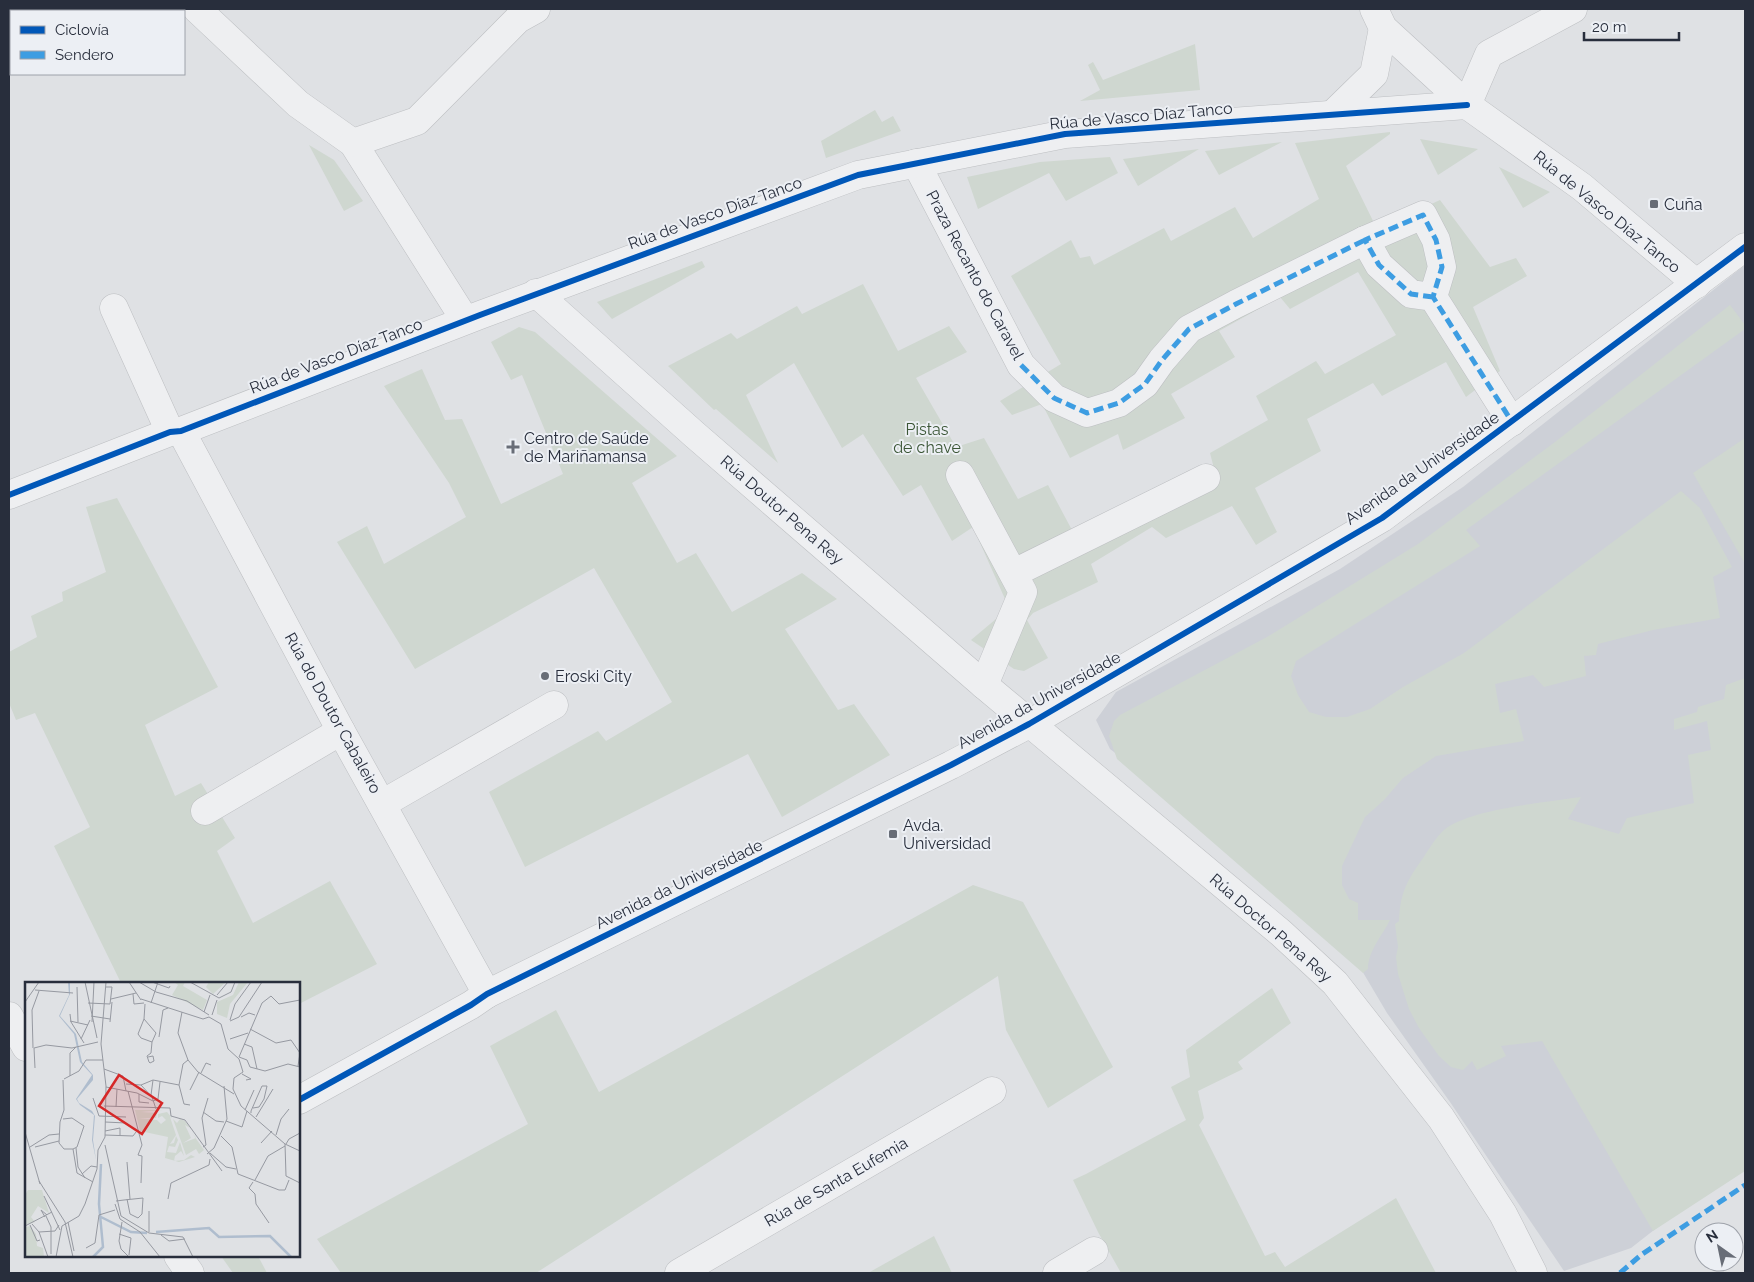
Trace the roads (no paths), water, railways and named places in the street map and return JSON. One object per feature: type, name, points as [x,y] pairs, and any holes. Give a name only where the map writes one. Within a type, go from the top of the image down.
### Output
[{"type":"street","points":[[197,9],[298,104],[353,143],[465,320]]},
{"type":"street","points":[[353,143],[417,121],[518,19],[536,9]]},
{"type":"street","points":[[1378,18],[1467,105],[1489,54],[1573,9]]},
{"type":"street","points":[[1333,114],[1374,74],[1378,18]]},
{"type":"street","name":"Rúa de Vasco Díaz Tanco","points":[[9,495],[465,320],[858,175],[1065,134],[1467,105],[1582,187],[1697,284]]},
{"type":"street","name":"Praza Recanto do Caravel","points":[[916,163],[1021,365],[1054,398],[1087,412],[1119,403],[1146,384],[1162,360],[1190,329],[1365,240],[1423,215],[1436,240],[1442,268],[1433,297]]},
{"type":"street","points":[[1365,240],[1379,265],[1411,294],[1433,297],[1512,422]]},
{"type":"street","name":"Avenida da Universidade","points":[[300,1099],[472,1005],[487,994],[925,778],[1029,724],[1382,518],[1745,247]]},
{"type":"street","name":"Rúa Doutor Pena Rey","points":[[536,294],[703,442],[1029,724]]},
{"type":"street","points":[[114,308],[176,432]]},
{"type":"street","name":"Rúa do Doutor Cabaleiro","points":[[176,432],[487,994]]},
{"type":"street","points":[[960,475],[1023,592],[984,685]]},
{"type":"street","points":[[1014,573],[1206,478]]},
{"type":"street","points":[[382,804],[554,705]]},
{"type":"street","name":"Rúa Doctor Pena Rey","points":[[1029,724],[1281,933],[1335,983],[1440,1118],[1503,1214],[1533,1273]]},
{"type":"street","points":[[205,812],[341,731]]},
{"type":"street","points":[[9,1016],[25,1044]]},
{"type":"street","name":"Rúa de Santa Eufemia","points":[[679,1273],[992,1091]]},
{"type":"street","points":[[1058,1273],[1094,1251]]},
{"type":"street","points":[[179,1257],[190,1273]]},
{"type":"place","name":"Cuña","points":[[1654,204]]},
{"type":"place","name":"Centro de Saúde de Mariñamansa","points":[[513,447]]},
{"type":"place","name":"Eroski City","points":[[545,676]]},
{"type":"place","name":"Avda. Universidad","points":[[893,834]]},
{"type":"park label","name":"Pistas de chave","points":[[927,438]]}]
